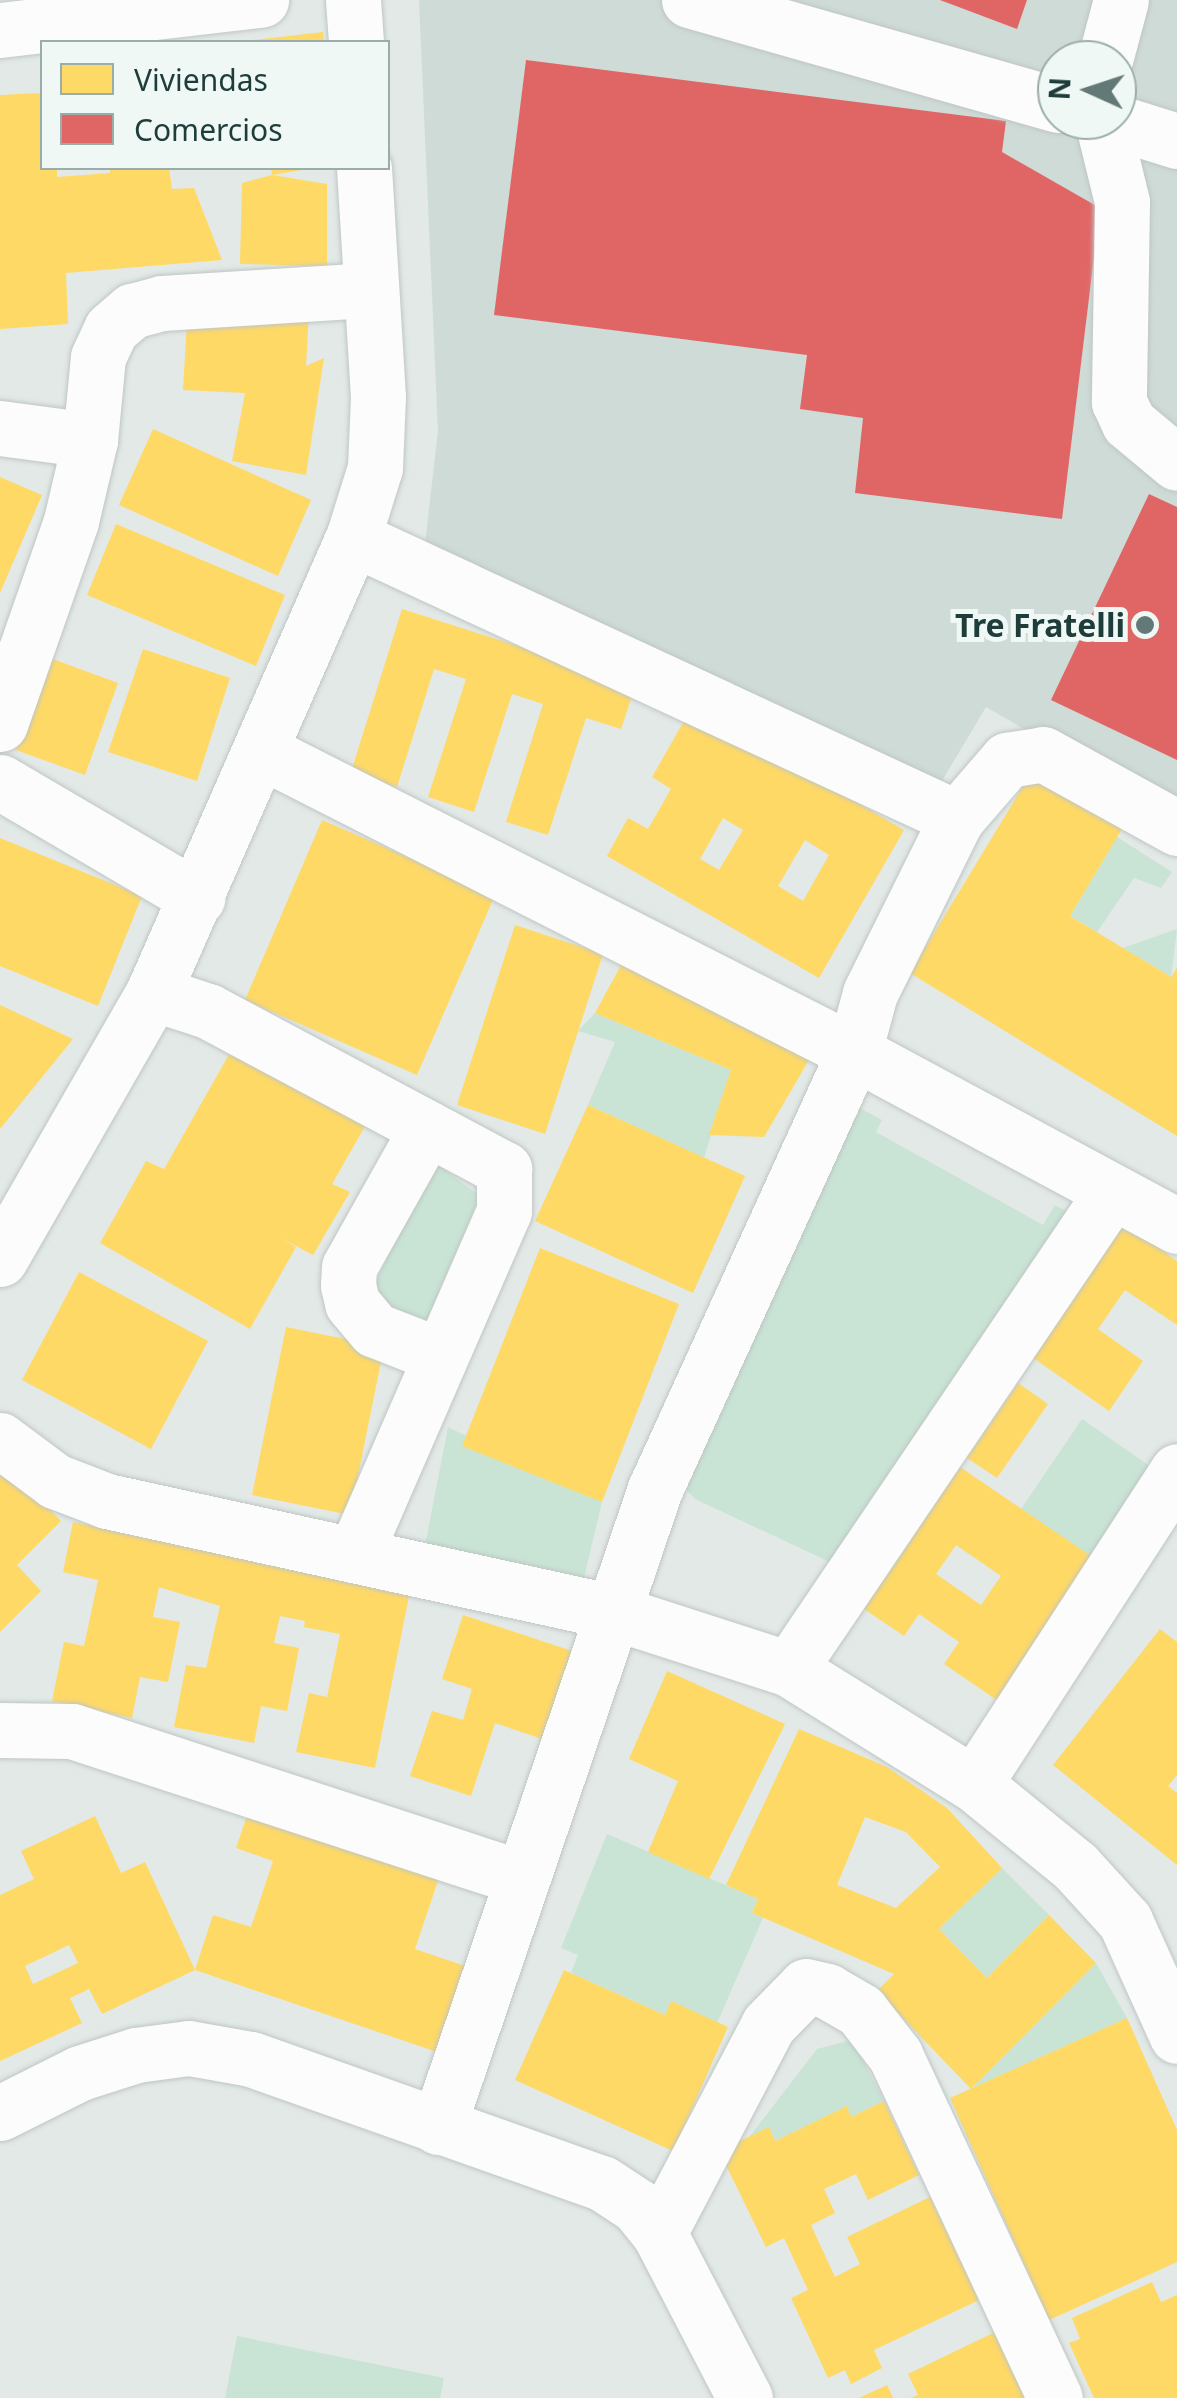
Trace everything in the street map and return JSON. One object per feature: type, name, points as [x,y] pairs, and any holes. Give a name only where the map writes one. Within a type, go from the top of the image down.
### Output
[{"type":"street","points":[[0,30],[261,0]]},
{"type":"street","points":[[353,0],[356,40]]},
{"type":"street","points":[[690,0],[1037,99]]},
{"type":"street","points":[[1110,40],[1121,0]]},
{"type":"street","points":[[1137,128],[1177,141]]},
{"type":"street","points":[[1107,140],[1122,202],[1119,402],[1129,423],[1177,463]]},
{"type":"street","points":[[0,1259],[153,993],[353,538],[375,468],[378,397],[364,170]]},
{"type":"street","points":[[0,724],[70,520],[90,440],[98,357],[111,330],[132,311],[162,302],[371,290]]},
{"type":"street","points":[[0,428],[90,440]]},
{"type":"street","points":[[353,538],[957,818]]},
{"type":"street","points":[[261,750],[854,1052],[1177,1226]]},
{"type":"street","points":[[438,2127],[655,1489],[854,1052],[870,993],[957,818],[1007,760],[1043,754],[1177,828]]},
{"type":"street","points":[[0,782],[198,898]]},
{"type":"street","points":[[153,993],[208,1011],[428,1128],[495,1159],[509,1182],[504,1211],[355,1553]]},
{"type":"street","points":[[428,1128],[350,1267],[348,1285],[352,1303],[374,1330],[440,1355]]},
{"type":"street","points":[[788,1669],[1112,1192]]},
{"type":"street","points":[[0,1440],[55,1480],[106,1501],[613,1612],[788,1669],[974,1784],[1075,1866],[1126,1921],[1177,2036]]},
{"type":"street","points":[[974,1784],[1160,1532],[1177,1471]]},
{"type":"street","points":[[0,1730],[72,1731],[522,1878]]},
{"type":"street","points":[[659,2233],[768,2025],[806,1986],[827,1991],[861,2011],[895,2055],[1055,2398]]},
{"type":"street","points":[[0,2113],[80,2073],[136,2055],[189,2048],[251,2059],[602,2183],[637,2206],[659,2233],[745,2398]]},
{"type":"shaded area","points":[[419,0],[1177,0],[1177,818],[986,707],[939,786],[425,544],[438,431]]},
{"type":"green space","points":[[1117,837],[1172,872],[1161,888],[1134,878],[1097,932],[1070,916]]},
{"type":"green space","points":[[1177,929],[1171,977],[1123,948]]},
{"type":"green space","points":[[595,1013],[731,1070],[704,1158],[588,1105],[615,1042],[578,1031]]},
{"type":"green space","points":[[854,1105],[882,1120],[876,1132],[1043,1225],[1055,1205],[1068,1212],[836,1565],[695,1499],[684,1487]]},
{"type":"green space","points":[[430,1159],[480,1196],[422,1332],[370,1296]]},
{"type":"green space","points":[[1082,1419],[1164,1476],[1104,1565],[1021,1509]]},
{"type":"green space","points":[[448,1427],[602,1502],[581,1590],[423,1556]]},
{"type":"green space","points":[[607,1834],[758,1899],[752,1913],[763,1918],[717,2023],[671,2002],[665,2015],[571,1973],[578,1955],[561,1948]]},
{"type":"green space","points":[[1002,1868],[1049,1915],[987,1978],[939,1929]]},
{"type":"green space","points":[[1096,1963],[1127,2018],[971,2089],[1033,2026]]},
{"type":"green space","points":[[852,2040],[884,2101],[851,2117],[846,2107],[775,2141],[750,2136],[817,2049]]},
{"type":"green space","points":[[237,2336],[444,2378],[440,2398],[225,2398]]},
{"type":"building: Viviendas","points":[[323,32],[324,40],[254,40]]},
{"type":"building: Viviendas","points":[[40,93],[40,170],[57,170],[57,177],[110,170],[169,170],[172,189],[194,188],[222,260],[66,273],[68,324],[0,329],[0,95]]},
{"type":"building: Viviendas","points":[[271,170],[301,170],[272,175]]},
{"type":"building: Viviendas","points":[[272,175],[327,184],[327,266],[240,264],[242,183]]},
{"type":"building: Viviendas","points":[[188,304],[309,311],[306,366],[324,358],[306,475],[232,461],[245,393],[183,390]]},
{"type":"building: Viviendas","points":[[153,429],[311,500],[278,576],[119,505]]},
{"type":"building: Viviendas","points":[[0,477],[42,495],[0,593]]},
{"type":"building: Viviendas","points":[[116,524],[285,595],[256,666],[87,595]]},
{"type":"building: Viviendas","points":[[402,609],[636,684],[621,729],[586,718],[548,835],[506,822],[543,704],[512,694],[474,812],[428,797],[466,679],[434,669],[397,787],[351,772]]},
{"type":"building: Viviendas","points":[[143,649],[230,678],[197,781],[108,752]]},
{"type":"building: Viviendas","points":[[50,658],[118,683],[85,775],[16,750]]},
{"type":"building: Viviendas","points":[[692,707],[904,830],[819,978],[607,856],[628,818],[648,829],[671,789],[652,777]],"holes":[[[723,818],[743,830],[719,870],[700,859]],[[805,840],[829,855],[803,901],[778,886]]]},
{"type":"building: Viviendas","points":[[1031,773],[1122,829],[1070,916],[1171,977],[1177,968],[1177,1136],[910,973]]},
{"type":"building: Viviendas","points":[[322,820],[495,895],[417,1075],[245,1000]]},
{"type":"building: Viviendas","points":[[0,838],[142,896],[98,1006],[0,966]]},
{"type":"building: Viviendas","points":[[515,925],[603,954],[545,1134],[457,1105]]},
{"type":"building: Viviendas","points":[[626,956],[813,1053],[764,1137],[709,1135],[731,1070],[595,1013]]},
{"type":"building: Viviendas","points":[[0,1005],[73,1039],[0,1129]]},
{"type":"building: Viviendas","points":[[235,1044],[368,1121],[332,1184],[350,1192],[313,1255],[279,1237],[296,1247],[250,1329],[100,1243],[146,1161],[164,1169]]},
{"type":"building: Viviendas","points":[[588,1105],[745,1176],[693,1293],[535,1221]]},
{"type":"building: Viviendas","points":[[1120,1221],[1177,1261],[1177,1325],[1125,1290],[1098,1329],[1143,1361],[1109,1411],[1029,1355]]},
{"type":"building: Viviendas","points":[[540,1248],[679,1304],[602,1502],[462,1446]]},
{"type":"building: Viviendas","points":[[79,1272],[208,1341],[151,1449],[22,1380]]},
{"type":"building: Viviendas","points":[[286,1327],[384,1347],[350,1515],[252,1495]]},
{"type":"building: Viviendas","points":[[1018,1383],[1048,1404],[997,1478],[967,1458]]},
{"type":"building: Viviendas","points":[[0,1459],[61,1521],[17,1565],[41,1591],[0,1632]]},
{"type":"building: Viviendas","points":[[960,1467],[1104,1565],[1007,1707],[944,1664],[959,1642],[919,1614],[904,1636],[864,1609]],"holes":[[[956,1545],[1001,1576],[981,1605],[936,1574]]]},
{"type":"building: Viviendas","points":[[73,1522],[410,1591],[375,1768],[296,1752],[309,1693],[327,1697],[340,1634],[304,1627],[305,1621],[280,1616],[274,1643],[299,1648],[287,1711],[261,1706],[254,1743],[174,1727],[186,1665],[206,1668],[220,1606],[159,1587],[153,1617],[180,1622],[168,1682],[140,1677],[132,1718],[52,1701],[64,1642],[84,1646],[98,1580],[63,1572]]},
{"type":"building: Viviendas","points":[[463,1615],[581,1654],[551,1742],[495,1723],[471,1796],[410,1776],[432,1711],[463,1720],[472,1689],[442,1679]]},
{"type":"building: Viviendas","points":[[1160,1629],[1177,1642],[1177,1775],[1168,1786],[1177,1793],[1177,1865],[1053,1765]]},
{"type":"building: Viviendas","points":[[667,1671],[785,1724],[709,1879],[648,1852],[678,1781],[629,1759]]},
{"type":"building: Viviendas","points":[[799,1729],[887,1767],[947,1808],[1002,1868],[939,1929],[987,1978],[1049,1915],[1096,1963],[971,2089],[877,1991],[894,1974],[752,1913],[758,1899],[726,1885]],"holes":[[[865,1817],[906,1832],[940,1867],[896,1908],[837,1885]]]},
{"type":"building: Viviendas","points":[[252,1801],[443,1866],[415,1949],[468,1967],[440,2053],[195,1970],[213,1915],[251,1927],[273,1861],[236,1848]]},
{"type":"building: Viviendas","points":[[95,1816],[121,1873],[145,1862],[195,1970],[102,2014],[89,1989],[70,1998],[82,2023],[0,2061],[0,1895],[34,1879],[21,1851]],"holes":[[[69,1945],[78,1963],[33,1984],[25,1966]]]},
{"type":"building: Viviendas","points":[[564,1970],[665,2015],[671,2001],[728,2027],[673,2151],[515,2080]]},
{"type":"building: Viviendas","points":[[1127,2018],[1177,2130],[1177,2262],[1049,2320],[950,2098]]},
{"type":"building: Viviendas","points":[[884,2101],[919,2175],[868,2200],[856,2174],[824,2189],[835,2213],[811,2225],[835,2277],[860,2264],[847,2237],[930,2197],[979,2300],[874,2350],[882,2368],[851,2384],[845,2370],[828,2378],[791,2298],[808,2290],[784,2238],[766,2247],[719,2151],[769,2127],[775,2141],[847,2106],[851,2117]]},
{"type":"building: Viviendas","points":[[1152,2282],[1161,2302],[1177,2295],[1177,2398],[1094,2398],[1069,2343],[1080,2339],[1072,2318]]},
{"type":"building: Viviendas","points":[[995,2332],[1025,2398],[910,2398],[918,2395],[908,2374]]},
{"type":"building: Viviendas","points":[[887,2385],[893,2398],[859,2398]]},
{"type":"building: Comercios","points":[[940,0],[1027,0],[1017,29]]},
{"type":"building: Comercios","points":[[526,60],[1006,121],[1002,152],[1100,208],[1062,519],[855,493],[863,418],[800,409],[807,355],[494,315]]},
{"type":"building: Comercios","points":[[1149,494],[1177,507],[1177,760],[1051,700]]},
{"type":"place","name":"Tre Fratelli","points":[[1145,625]]}]
